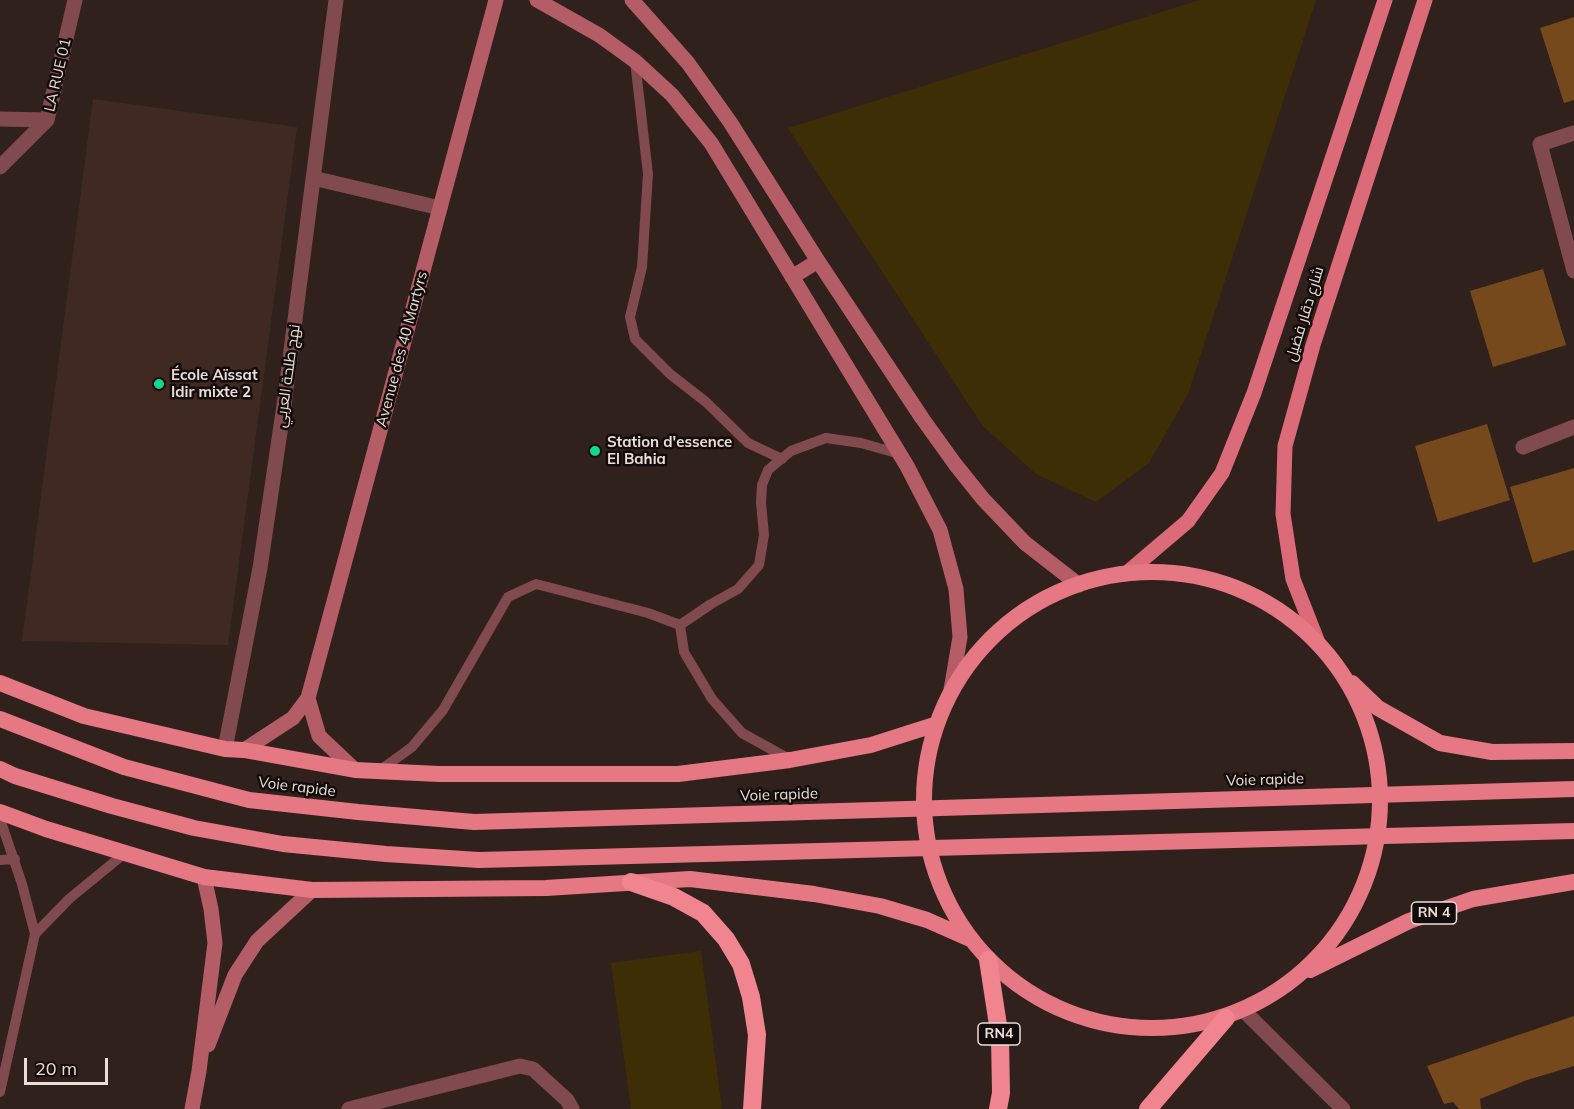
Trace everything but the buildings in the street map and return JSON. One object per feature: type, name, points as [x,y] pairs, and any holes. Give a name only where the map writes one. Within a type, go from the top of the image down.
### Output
[{"type":"highway","points":[[1344,676],[1371,735],[1381,800],[1375,852],[1364,888],[1344,925],[1304,973],[1275,994],[1226,1018],[1176,1029],[1125,1028],[1074,1016],[1028,993],[988,960],[970,939],[938,882],[924,818],[923,772],[937,724],[951,690],[989,639],[1040,600],[1100,576],[1158,571],[1197,576],[1257,596],[1286,616],[1319,645],[1344,676],[1378,708],[1440,744],[1492,752],[1574,751]]},
{"type":"highway","points":[[0,683],[84,716],[225,749],[244,750],[355,770],[439,774],[678,774],[790,760],[871,745],[937,724]]},
{"type":"highway","name":"Voie rapide","points":[[0,719],[124,767],[249,800],[474,822],[1574,789]]},
{"type":"highway","points":[[0,769],[15,776],[112,806],[194,828],[283,844],[479,860],[1574,831]]},
{"type":"highway","points":[[0,812],[46,829],[204,877],[312,890],[546,888],[690,879],[814,894],[880,906],[927,920],[970,939]]},
{"type":"highway","points":[[631,882],[674,897],[703,913],[726,939],[741,964],[751,998],[756,1035],[752,1109]]},
{"type":"highway","name":"RN 4","points":[[1304,973],[1409,921],[1473,899],[1574,882]]},
{"type":"highway","name":"RN4","points":[[988,960],[1000,1038],[1001,1093],[998,1109]]},
{"type":"highway","points":[[1148,1109],[1226,1018]]},
{"type":"main road","name":"Avenue des 40 Martyrs","points":[[308,698],[496,0]]},
{"type":"main road","points":[[537,0],[599,35],[634,61],[672,95],[711,143],[900,454],[940,530],[956,589],[960,637],[951,690]]},
{"type":"main road","points":[[632,0],[688,63],[730,122],[818,261],[955,464],[983,499],[1025,543],[1079,585]]},
{"type":"main road","name":"شارع دقار فضيل","points":[[1128,572],[1188,521],[1222,473],[1254,393],[1384,0]]},
{"type":"main road","name":"شارع دقار فضيل","points":[[1319,645],[1293,579],[1283,514],[1286,446],[1317,334],[1425,0]]},
{"type":"main road","points":[[792,277],[818,261]]},
{"type":"main road","points":[[244,750],[293,718],[308,698]]},
{"type":"main road","points":[[308,698],[319,736],[355,770]]},
{"type":"main road","points":[[192,1109],[215,943],[204,877]]},
{"type":"main road","points":[[199,1071],[235,975],[257,940],[312,890]]},
{"type":"street","name":"LA RUE 01","points":[[0,167],[47,120],[75,0]]},
{"type":"street","name":"نهج طلحة العربي","points":[[225,749],[260,568],[284,405],[336,0]]},
{"type":"street","points":[[0,119],[47,120]]},
{"type":"street","points":[[1574,133],[1540,144],[1574,271]]},
{"type":"street","points":[[313,178],[440,208]]},
{"type":"street","points":[[1522,447],[1574,427]]},
{"type":"street","points":[[1244,1011],[1343,1109]]},
{"type":"street","points":[[349,1109],[520,1066],[533,1068],[560,1093],[572,1109]]},
{"type":"lane","points":[[634,61],[648,174],[642,267],[630,317],[634,339],[670,374],[706,402],[748,443],[782,459]]},
{"type":"lane","points":[[680,625],[738,589],[759,565],[764,535],[762,485],[768,471],[791,451],[826,438],[861,443],[900,454]]},
{"type":"lane","points":[[379,771],[411,747],[443,710],[508,597],[536,584],[648,613],[680,625]]},
{"type":"lane","points":[[680,625],[684,652],[712,699],[742,733],[790,760]]},
{"type":"lane","points":[[0,819],[15,859],[35,934],[0,1092]]},
{"type":"lane","points":[[35,934],[69,899],[125,853]]},
{"type":"lane","points":[[0,860],[15,859]]},
{"type":"shaded area","points":[[1200,0],[1316,0],[1188,394],[1149,463],[1096,502],[1036,474],[983,426],[788,128]]},
{"type":"shaded area","name":"École Aïssat Idir mixte 2","points":[[93,99],[297,127],[228,645],[22,641]]},
{"type":"shaded area","points":[[701,951],[722,1109],[631,1109],[611,963]]},
{"type":"place","name":"École Aïssat Idir mixte 2","points":[[159,384]]},
{"type":"place","name":"Station d'essence El Bahia","points":[[595,451]]}]
